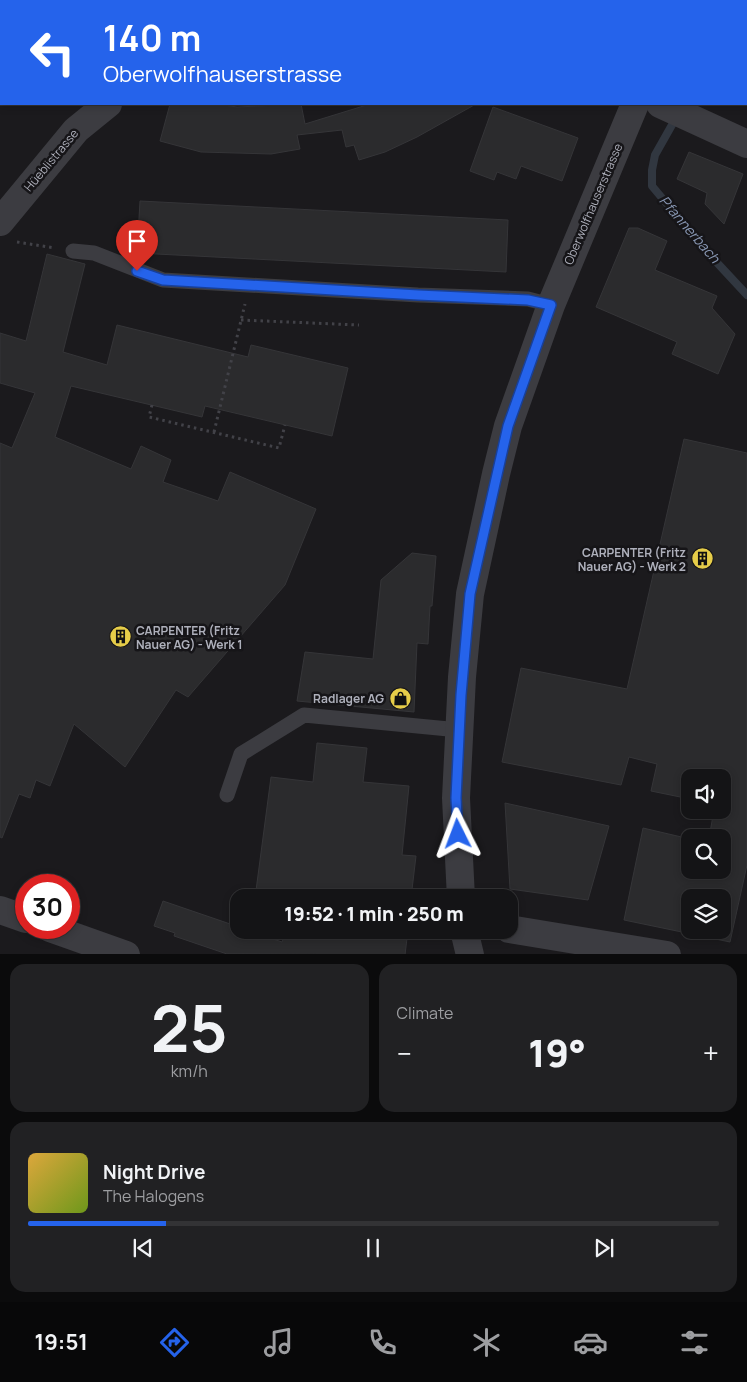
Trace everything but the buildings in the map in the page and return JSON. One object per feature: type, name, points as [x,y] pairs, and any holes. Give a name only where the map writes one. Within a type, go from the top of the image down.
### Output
[{"type":"street","name":"Hüeblistrasse","points":[[5,232],[76,130],[107,105]]},
{"type":"street","name":"Oberwolfhauserstrasse","points":[[461,889],[456,798],[462,677],[470,594],[496,474],[508,426],[551,305],[635,105]]},
{"type":"street","points":[[662,105],[747,144]]},
{"type":"street","points":[[0,910],[15,915]]},
{"type":"street","points":[[518,930],[667,954]]},
{"type":"street","points":[[80,938],[126,954]]},
{"type":"street","points":[[466,939],[470,954]]},
{"type":"lane","points":[[73,251],[94,253],[163,280],[528,300],[551,305]]},
{"type":"lane","points":[[227,795],[241,754],[304,715],[459,730]]},
{"type":"path","points":[[5,232],[73,251]]},
{"type":"path","points":[[214,432],[249,285]]},
{"type":"path","points":[[241,320],[359,325]]},
{"type":"path","points":[[152,405],[149,417],[279,448],[285,425]]},
{"type":"waterway","name":"Pfannerbach","points":[[677,116],[655,155],[652,170],[652,186],[708,253],[747,295]]},
{"type":"place","name":"CARPENTER (Fritz Nauer AG) - Werk 2","points":[[702,559]]},
{"type":"place","name":"CARPENTER (Fritz Nauer AG) - Werk 1","points":[[120,637]]},
{"type":"place","name":"Radlager AG","points":[[400,698]]},
{"type":"route","points":[[137,271],[163,280],[528,300],[551,305],[508,426],[470,594],[461,695],[456,798],[458,834]]}]
